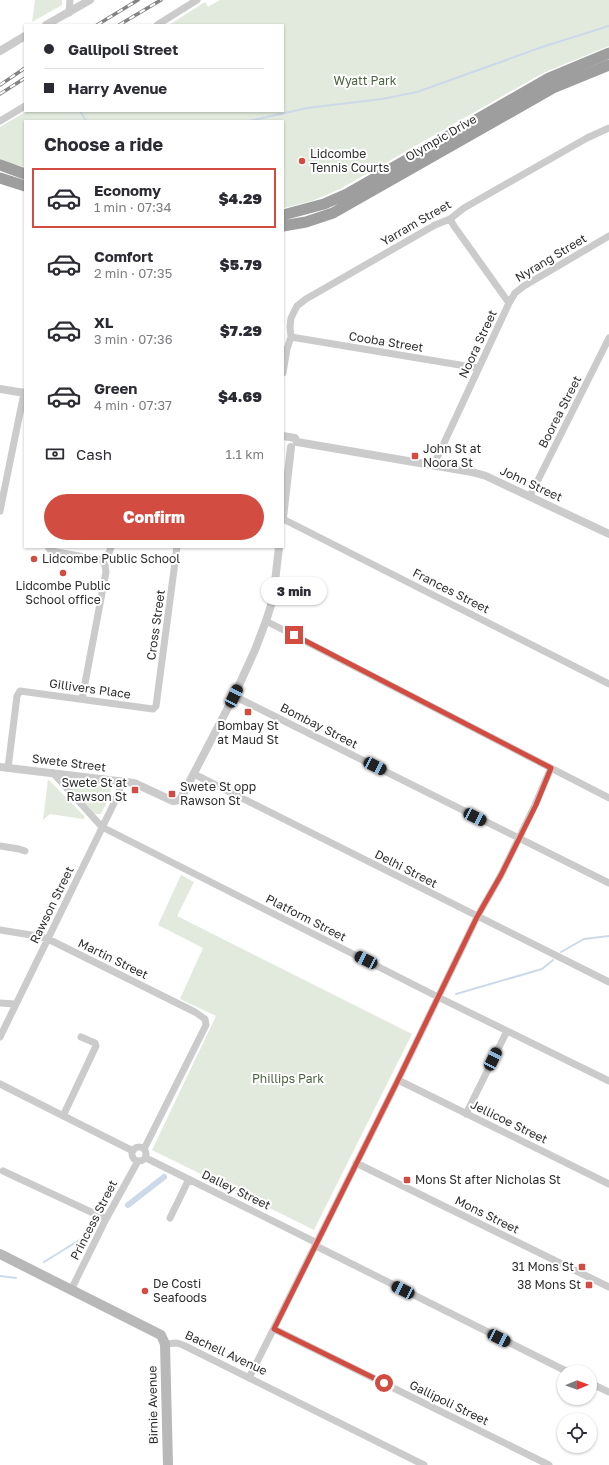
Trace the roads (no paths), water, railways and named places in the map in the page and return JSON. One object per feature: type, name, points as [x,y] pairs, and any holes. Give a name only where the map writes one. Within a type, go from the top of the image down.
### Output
[{"type":"highway","name":"Olympic Drive","points":[[284,214],[324,204],[347,194],[548,78],[609,53]]},
{"type":"highway","name":"Olympic Drive","points":[[284,226],[306,222],[333,213],[553,88],[609,65]]},
{"type":"highway","points":[[0,165],[24,174]]},
{"type":"highway","points":[[0,178],[24,186]]},
{"type":"main road","points":[[0,1254],[159,1333],[165,1344]]},
{"type":"main road","name":"Birnie Avenue","points":[[165,1344],[168,1465]]},
{"type":"street","points":[[68,13],[70,0]]},
{"type":"street","points":[[48,24],[90,0]]},
{"type":"street","points":[[159,24],[197,0]]},
{"type":"street","points":[[0,51],[24,37]]},
{"type":"street","points":[[0,121],[24,107]]},
{"type":"street","name":"Yarram Street","points":[[284,367],[291,337],[290,327],[293,312],[306,299],[435,225],[450,219],[464,208],[587,138],[609,128]]},
{"type":"street","name":"Noora Street","points":[[435,466],[437,458],[509,303],[450,219]]},
{"type":"street","name":"Nyrang Street","points":[[509,303],[515,293],[524,286],[609,236]]},
{"type":"street","name":"Cooba Street","points":[[291,337],[478,368]]},
{"type":"street","name":"Boorea Street","points":[[530,496],[609,338]]},
{"type":"street","points":[[0,389],[24,393],[0,511]]},
{"type":"street","points":[[284,436],[294,438],[284,511]]},
{"type":"street","points":[[284,444],[294,445]]},
{"type":"street","name":"John Street","points":[[294,445],[472,472],[486,476],[609,534]]},
{"type":"street","name":"Frances Street","points":[[284,519],[609,684]]},
{"type":"street","points":[[49,548],[52,551],[102,560],[105,565],[106,572],[82,699]]},
{"type":"street","points":[[102,560],[109,553],[111,548]]},
{"type":"street","name":"Cross Street","points":[[156,706],[177,548]]},
{"type":"street","points":[[194,774],[251,660],[266,621],[272,599],[279,548]]},
{"type":"street","points":[[266,621],[609,798]]},
{"type":"street","name":"Gillivers Place","points":[[4,767],[17,696],[20,691],[153,708],[156,706]]},
{"type":"street","name":"Bombay Street","points":[[234,696],[609,883]]},
{"type":"street","name":"Swete Street","points":[[4,767],[134,783],[173,801],[180,800],[194,774]]},
{"type":"street","points":[[249,1378],[398,1080],[477,917],[536,805],[551,768]]},
{"type":"street","name":"Platform Street","points":[[53,773],[102,827],[438,997],[609,1081]]},
{"type":"street","name":"Delhi Street","points":[[194,774],[609,982]]},
{"type":"street","name":"Rawson Street","points":[[0,1037],[119,793],[121,781]]},
{"type":"street","points":[[0,846],[25,851]]},
{"type":"street","name":"Martin Street","points":[[0,930],[48,939],[195,1012],[205,1019],[206,1026],[144,1149]]},
{"type":"street","points":[[0,1002],[15,1004]]},
{"type":"street","points":[[466,1114],[507,1031]]},
{"type":"street","points":[[63,1116],[96,1046],[95,1043],[81,1037]]},
{"type":"street","name":"Jellicoe Street","points":[[398,1080],[609,1184]]},
{"type":"street","points":[[0,1084],[133,1151]]},
{"type":"street","points":[[138,1147],[144,1149],[146,1158],[142,1161],[138,1161],[133,1157],[133,1151],[138,1147]]},
{"type":"street","name":"Dalley Street","points":[[146,1158],[557,1366]]},
{"type":"street","name":"Princess Street","points":[[71,1290],[106,1219],[138,1161]]},
{"type":"street","name":"Mons Street","points":[[356,1163],[609,1287]]},
{"type":"street","points":[[3,1171],[106,1219]]},
{"type":"street","points":[[170,1218],[189,1179]]},
{"type":"street","name":"Gallipoli Street","points":[[274,1329],[550,1465]]},
{"type":"street","name":"Bachell Avenue","points":[[165,1344],[177,1343],[183,1345],[424,1465]]},
{"type":"street","points":[[597,1386],[609,1392]]},
{"type":"waterway","points":[[253,120],[307,108],[382,99],[417,92],[545,46],[609,26]]},
{"type":"waterway","points":[[81,112],[85,120]]},
{"type":"waterway","points":[[561,952],[584,939],[609,936]]},
{"type":"waterway","points":[[456,994],[542,969],[553,960]]},
{"type":"waterway","points":[[128,1205],[164,1177]]},
{"type":"waterway","points":[[44,1262],[94,1231]]},
{"type":"waterway","points":[[0,1276],[16,1278]]},
{"type":"railway","points":[[99,24],[138,0]]},
{"type":"railway","points":[[121,24],[161,0]]},
{"type":"railway","points":[[0,85],[24,69]]},
{"type":"railway","points":[[0,94],[24,79]]},
{"type":"place","name":"Lidcombe Tennis Courts","points":[[302,161]]},
{"type":"place","name":"John St at Noora St","points":[[415,456]]},
{"type":"place","name":"Lidcombe Public School","points":[[34,559]]},
{"type":"place","name":"Lidcombe Public School office","points":[[63,573]]},
{"type":"place","name":"Bombay St at Maud St","points":[[248,712]]},
{"type":"place","name":"Swete St at Rawson St","points":[[135,790]]},
{"type":"place","name":"Swete St opp Rawson St","points":[[172,794]]},
{"type":"place","name":"Mons St after Nicholas St","points":[[407,1180]]},
{"type":"place","name":"31 Mons St","points":[[582,1267]]},
{"type":"place","name":"38 Mons St","points":[[589,1285]]},
{"type":"place","name":"De Costi Seafoods","points":[[145,1291]]},
{"type":"park label","name":"Wyatt Park","points":[[365,81]]},
{"type":"park label","name":"Phillips Park","points":[[288,1079]]}]
